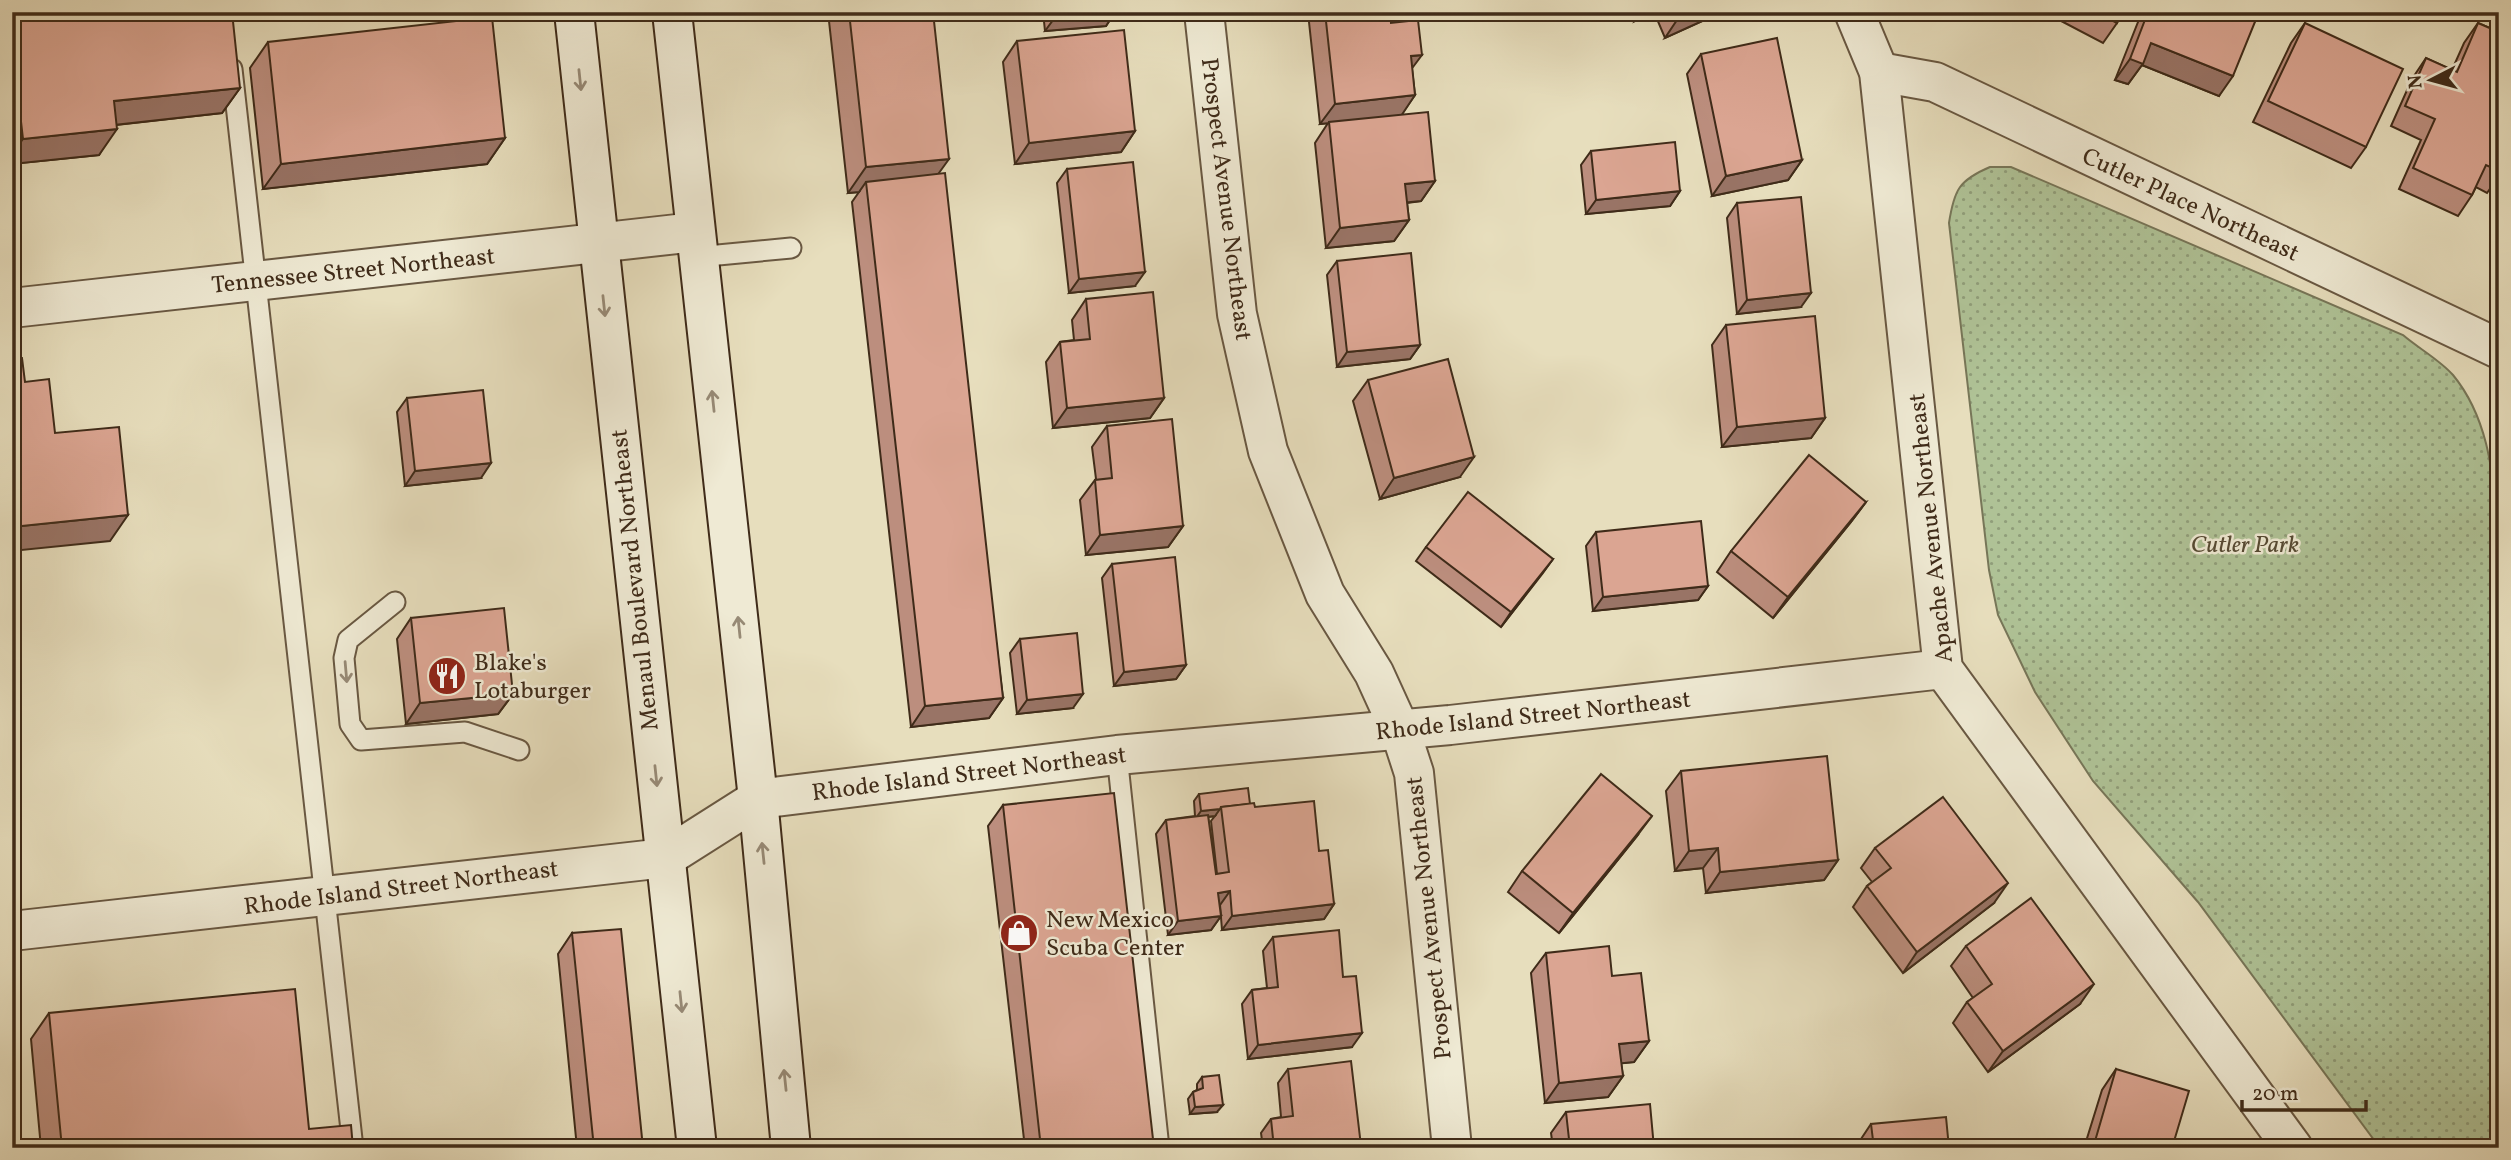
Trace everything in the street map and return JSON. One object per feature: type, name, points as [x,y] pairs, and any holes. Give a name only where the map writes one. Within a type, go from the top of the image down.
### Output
[{"type":"street","name":"Menaul Boulevard Northeast","points":[[573,12],[697,1148]]},
{"type":"street","points":[[672,12],[758,799],[792,1148]]},
{"type":"street","name":"Prospect Avenue Northeast","points":[[1204,12],[1237,314],[1268,451],[1325,594],[1374,673],[1400,730],[1414,773],[1452,1148]]},
{"type":"street","name":"Apache Avenue Northeast","points":[[1854,12],[1879,72],[1943,669],[2293,1148]]},
{"type":"street","name":"Cutler Place Northeast","points":[[1879,72],[1935,82],[2499,349]]},
{"type":"street","name":"Tennessee Street Northeast","points":[[12,308],[597,243],[696,245]]},
{"type":"street","name":"Rhode Island Street Northeast","points":[[12,931],[665,858],[758,799],[1117,755],[1400,730],[1943,669]]},
{"type":"lane","points":[[230,52],[353,1148]]},
{"type":"lane","points":[[696,245],[791,248]]},
{"type":"lane","points":[[395,601],[348,640],[344,658],[350,724],[360,740],[465,732],[519,750]]},
{"type":"lane","points":[[1117,755],[1159,1148]]},
{"type":"green space","name":"Cutler Park","points":[[1990,167],[2011,167],[2403,335],[2453,375],[2475,411],[2488,450],[2499,533],[2499,1148],[2380,1148],[2198,902],[2093,781],[2035,692],[1998,615],[1989,570],[1949,223],[1953,202],[1960,188],[1971,177]]},
{"type":"building","points":[[12,12],[232,12],[240,88],[114,101],[117,129],[23,139],[12,43]]},
{"type":"building","points":[[849,12],[933,12],[949,159],[866,167]]},
{"type":"building","points":[[1325,12],[1390,12],[1391,23],[1418,20],[1422,55],[1411,56],[1415,95],[1335,104]]},
{"type":"building","points":[[1677,12],[1690,12],[1679,17]]},
{"type":"building","points":[[2097,12],[2122,12],[2117,23]]},
{"type":"building","points":[[2148,12],[2259,12],[2233,76],[2151,43],[2143,64],[2130,59]]},
{"type":"building","points":[[492,17],[505,138],[281,164],[268,42]]},
{"type":"building","points":[[2305,23],[2403,69],[2366,147],[2268,101]]},
{"type":"building","points":[[2478,23],[2499,32],[2499,171],[2486,165],[2472,195],[2413,168],[2435,119],[2405,106],[2426,58],[2457,72]]},
{"type":"building","points":[[1124,30],[1135,131],[1029,143],[1017,41]]},
{"type":"building","points":[[1777,38],[1802,160],[1726,176],[1701,54]]},
{"type":"building","points":[[1428,112],[1435,181],[1405,184],[1409,220],[1340,228],[1329,122]]},
{"type":"building","points":[[1675,142],[1680,191],[1596,200],[1591,151]]},
{"type":"building","points":[[1133,162],[1145,272],[1079,279],[1067,169]]},
{"type":"building","points":[[945,173],[1003,698],[925,706],[866,182]]},
{"type":"building","points":[[1801,197],[1811,293],[1747,300],[1737,203]]},
{"type":"building","points":[[1411,253],[1420,345],[1347,352],[1337,261]]},
{"type":"building","points":[[1153,292],[1164,398],[1067,408],[1060,342],[1090,339],[1086,299]]},
{"type":"building","points":[[1815,316],[1825,418],[1737,427],[1726,325]]},
{"type":"building","points":[[22,358],[25,382],[49,379],[55,433],[119,427],[128,515],[12,527],[12,359]]},
{"type":"building","points":[[1448,359],[1474,457],[1394,478],[1368,380]]},
{"type":"building","points":[[483,390],[491,463],[415,471],[407,398]]},
{"type":"building","points":[[1172,419],[1183,526],[1100,535],[1095,480],[1112,478],[1107,426]]},
{"type":"building","points":[[1809,455],[1866,502],[1788,597],[1731,551]]},
{"type":"building","points":[[1468,492],[1553,559],[1511,612],[1426,547]]},
{"type":"building","points":[[1701,521],[1708,586],[1603,597],[1596,532]]},
{"type":"building","points":[[1175,557],[1186,665],[1124,672],[1112,564]]},
{"type":"building","name":"Blake's Lotaburger","points":[[504,608],[513,694],[420,703],[411,618]]},
{"type":"building","points":[[1077,633],[1083,694],[1027,700],[1020,639]]},
{"type":"building","points":[[1827,756],[1838,860],[1720,872],[1718,848],[1689,851],[1681,771]]},
{"type":"building","points":[[1601,774],[1652,816],[1573,913],[1522,871]]},
{"type":"building","points":[[1248,788],[1250,804],[1201,811],[1199,794]]},
{"type":"building","points":[[1114,793],[1154,1148],[1041,1148],[1003,805]]},
{"type":"building","points":[[1943,797],[2008,883],[1917,952],[1867,886],[1891,868],[1875,848]]},
{"type":"building","points":[[1314,801],[1319,851],[1328,850],[1334,904],[1232,916],[1230,891],[1218,893],[1221,916],[1178,921],[1166,820],[1208,815],[1216,874],[1229,872],[1221,807],[1254,803],[1255,807]]},
{"type":"building","points":[[2031,898],[2094,984],[2003,1051],[1967,1002],[1992,984],[1966,946]]},
{"type":"building","points":[[621,929],[643,1148],[594,1148],[572,933]]},
{"type":"building","points":[[1339,930],[1343,977],[1356,976],[1362,1033],[1258,1045],[1252,990],[1278,987],[1273,937]]},
{"type":"building","points":[[1609,946],[1612,976],[1641,973],[1649,1041],[1619,1044],[1623,1076],[1559,1083],[1546,953]]},
{"type":"building","points":[[295,989],[309,1129],[351,1125],[353,1148],[62,1148],[49,1013]]},
{"type":"building","points":[[1351,1061],[1361,1146],[1274,1148],[1271,1119],[1293,1116],[1288,1069]]},
{"type":"building","points":[[2116,1069],[2189,1091],[2172,1148],[2093,1148]]},
{"type":"building","points":[[1219,1075],[1223,1105],[1195,1107],[1193,1092],[1203,1088],[1202,1077]]},
{"type":"building","points":[[1650,1104],[1654,1148],[1570,1148],[1566,1112]]},
{"type":"building","points":[[1946,1117],[1949,1148],[1874,1148],[1871,1124]]},
{"type":"building","points":[[1982,1144],[1982,1148],[1950,1148]]},
{"type":"place","name":"Blake's Lotaburger","points":[[447,676]]},
{"type":"place","name":"New Mexico Scuba Center","points":[[1019,933]]}]
